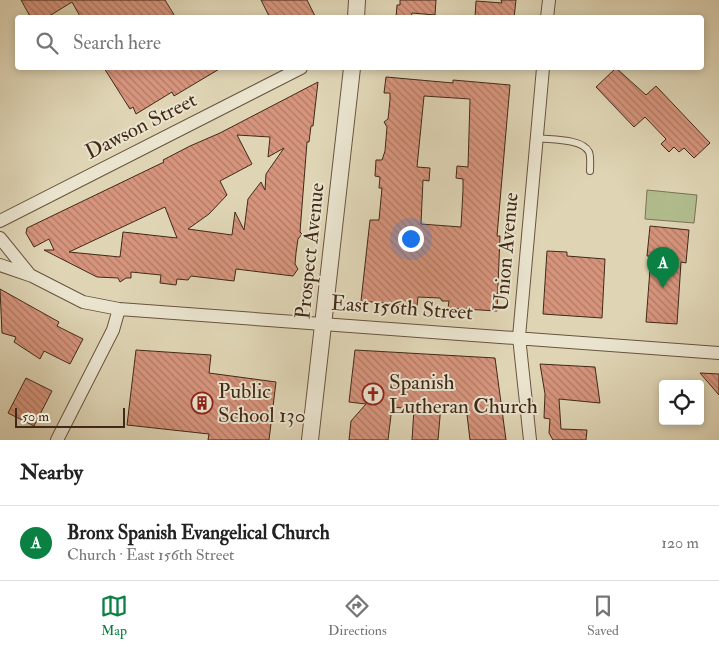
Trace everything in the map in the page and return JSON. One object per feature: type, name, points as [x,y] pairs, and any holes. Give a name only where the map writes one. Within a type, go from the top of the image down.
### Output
[{"type":"street","points":[[356,15],[357,0]]},
{"type":"street","points":[[547,15],[548,0]]},
{"type":"street","name":"Dawson Street","points":[[0,221],[297,70]]},
{"type":"street","name":"Prospect Avenue","points":[[310,440],[352,70]]},
{"type":"street","name":"Union Avenue","points":[[530,440],[519,337],[543,70]]},
{"type":"street","points":[[0,238],[32,276]]},
{"type":"street","name":"East 156th Street","points":[[0,265],[32,276],[83,302],[119,309],[324,322],[719,353]]},
{"type":"street","points":[[57,440],[113,330],[119,309]]},
{"type":"lane","points":[[537,138],[580,144],[588,149],[590,171]]},
{"type":"green space","points":[[647,190],[697,195],[694,223],[645,219]]},
{"type":"building","points":[[21,0],[165,0],[174,15],[79,15],[72,2],[51,15],[29,15]]},
{"type":"building","points":[[261,0],[307,0],[314,15],[268,15]]},
{"type":"building","points":[[400,0],[436,0],[435,15],[412,13],[412,15],[396,15],[397,5],[400,5]]},
{"type":"building","points":[[501,0],[516,0],[514,15],[475,15],[476,1],[502,3]]},
{"type":"building","points":[[105,70],[218,70],[174,96],[172,92],[136,114],[133,107],[130,109]]},
{"type":"building","points":[[614,70],[618,70],[646,95],[656,86],[710,143],[694,158],[684,148],[679,152],[674,147],[669,152],[661,144],[666,139],[645,117],[634,127],[596,87]]},
{"type":"building","points":[[386,77],[453,83],[453,80],[510,85],[497,236],[500,236],[497,311],[448,308],[449,301],[442,301],[440,298],[418,297],[417,306],[361,301],[370,220],[379,220],[382,188],[379,188],[380,177],[375,176],[376,160],[382,160],[385,151],[387,127],[384,122],[388,119],[390,100],[390,93],[384,93]],"holes":[[[424,96],[470,99],[468,167],[457,166],[456,178],[463,179],[461,227],[421,224],[423,180],[429,181],[430,168],[417,167]]]},
{"type":"building","points":[[318,82],[313,126],[311,126],[309,142],[307,142],[300,232],[302,234],[298,239],[295,264],[298,269],[293,276],[236,269],[234,281],[191,276],[188,280],[177,279],[176,285],[160,283],[161,275],[131,272],[131,278],[126,278],[120,282],[118,278],[97,277],[44,250],[54,250],[49,239],[34,247],[26,233],[27,228],[164,162],[163,160],[190,146],[220,133]],"holes":[[[237,135],[270,137],[268,157],[284,148],[266,174],[265,190],[261,182],[248,199],[244,230],[235,212],[232,235],[188,229],[209,214],[227,195],[220,181],[252,164]],[[165,207],[177,238],[123,232],[120,257],[69,252]]]},
{"type":"building","points":[[650,226],[689,230],[686,263],[681,262],[677,324],[646,322],[651,256],[647,256]]},
{"type":"building","points":[[547,251],[567,252],[567,256],[605,259],[602,318],[543,314]]},
{"type":"building","points":[[0,289],[59,322],[57,326],[83,339],[70,364],[44,351],[40,359],[14,342],[16,337],[2,333]]},
{"type":"building","name":"Public School 130","points":[[136,350],[211,355],[209,373],[276,382],[269,440],[208,440],[209,434],[127,425]]},
{"type":"building","points":[[355,350],[495,358],[506,440],[470,440],[466,406],[441,405],[438,440],[412,440],[414,409],[392,407],[388,440],[349,440],[351,421],[366,404],[349,402]]},
{"type":"building","points":[[540,364],[595,367],[600,403],[559,399],[561,429],[587,430],[586,440],[553,440],[549,433],[550,419],[544,418],[545,394]]},
{"type":"building","points":[[700,373],[719,374],[719,395]]},
{"type":"building","points":[[26,378],[52,391],[34,426],[8,413]]},
{"type":"place","name":"Bronx Spanish Evangelical Church","points":[[663,288]]},
{"type":"place","name":"Spanish Lutheran Church","points":[[373,394]]},
{"type":"place","name":"Public School 130","points":[[202,403]]}]
